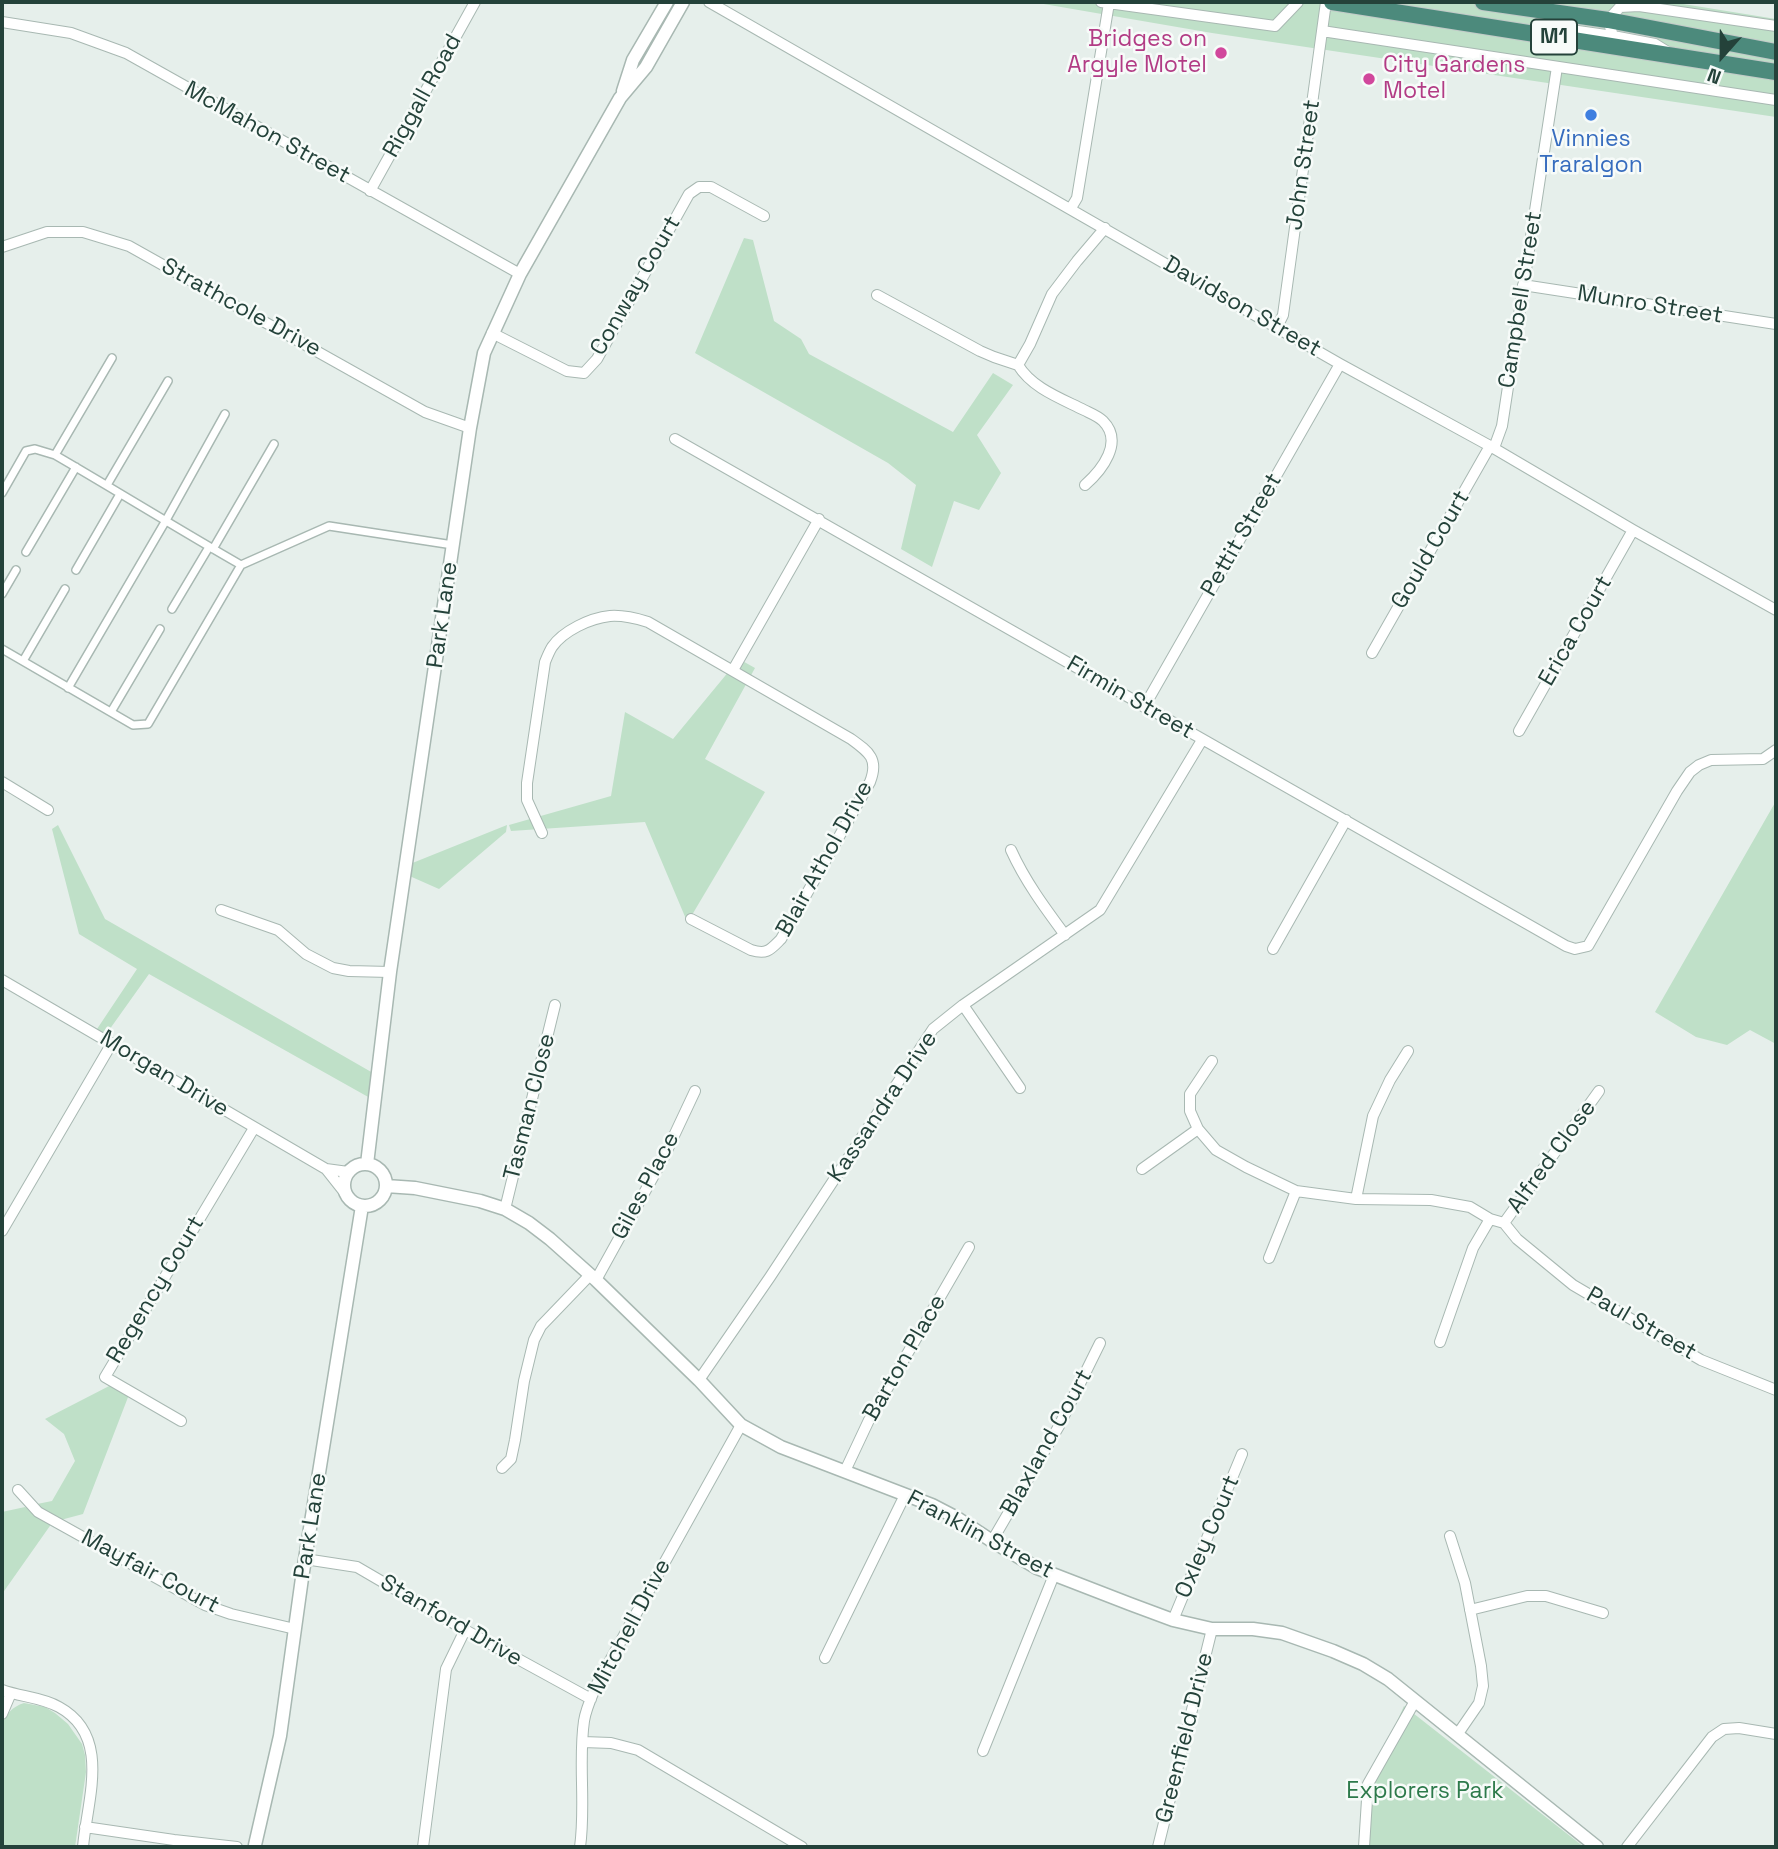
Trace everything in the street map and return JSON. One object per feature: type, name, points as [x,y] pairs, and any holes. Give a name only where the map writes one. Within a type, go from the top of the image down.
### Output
[{"type":"highway","name":"M1","points":[[1332,2],[1558,20],[1774,52]]},
{"type":"highway","name":"M1","points":[[1483,2],[1558,20],[1678,57],[1776,72]]},
{"type":"street","name":"Riggall Road","points":[[370,191],[475,2]]},
{"type":"street","name":"Park Lane","points":[[620,98],[633,60],[667,2]]},
{"type":"street","name":"Park Lane","points":[[367,1164],[390,972],[470,428],[484,354],[520,274],[620,98],[646,67],[683,2]]},
{"type":"street","name":"Davidson Street","points":[[709,2],[1340,364],[1492,447],[1776,610]]},
{"type":"street","points":[[1071,208],[1077,198],[1105,2],[1275,26],[1298,2]]},
{"type":"street","name":"John Street","points":[[1278,327],[1283,315],[1326,2]]},
{"type":"street","points":[[1678,57],[1655,44],[1611,28],[1620,7],[1639,6],[1776,26]]},
{"type":"street","name":"McMahon Street","points":[[2,22],[71,33],[126,54],[520,274]]},
{"type":"street","points":[[1322,31],[1776,100]]},
{"type":"street","name":"Campbell Street","points":[[1492,447],[1502,426],[1558,67]]},
{"type":"street","name":"Conway Court","points":[[492,333],[567,371],[584,373],[597,359],[689,194],[698,183],[711,187],[764,216]]},
{"type":"street","points":[[1018,365],[1052,294],[1105,228]]},
{"type":"street","name":"Strathcole Drive","points":[[2,247],[47,232],[83,232],[129,246],[425,412],[470,428]]},
{"type":"street","name":"Munro Street","points":[[1523,285],[1776,324]]},
{"type":"street","points":[[877,295],[994,358],[1018,365],[1032,381],[1101,419],[1110,430],[1110,451],[1098,473],[1085,485]]},
{"type":"street","points":[[55,455],[112,358]]},
{"type":"street","name":"Pettit Street","points":[[1144,706],[1340,364]]},
{"type":"street","points":[[107,485],[168,381]]},
{"type":"street","points":[[68,688],[225,414]]},
{"type":"street","name":"Firmin Street","points":[[675,439],[1555,941],[1575,948],[1588,946],[1690,772],[1711,760],[1763,759],[1776,750]]},
{"type":"street","points":[[172,609],[274,444]]},
{"type":"street","name":"Gould Court","points":[[1372,653],[1492,447]]},
{"type":"street","points":[[2,493],[26,451],[36,449],[55,455],[241,565]]},
{"type":"street","points":[[26,552],[76,467]]},
{"type":"street","points":[[76,570],[120,494]]},
{"type":"street","points":[[733,670],[819,519]]},
{"type":"street","points":[[2,649],[133,725],[148,724],[241,565],[329,526],[453,545]]},
{"type":"street","name":"Erica Court","points":[[1519,731],[1633,530]]},
{"type":"street","points":[[2,594],[16,570]]},
{"type":"street","points":[[23,662],[65,589]]},
{"type":"street","name":"Blair Athol Drive","points":[[541,833],[527,800],[527,783],[545,662],[553,646],[568,632],[588,621],[608,616],[629,616],[648,622],[851,739],[869,754],[875,769],[870,782],[781,939],[770,950],[761,953],[751,950],[691,919]]},
{"type":"street","points":[[111,712],[160,629]]},
{"type":"street","name":"Kassandra Drive","points":[[699,1380],[771,1277],[933,1029],[963,1005],[1100,910],[1202,740]]},
{"type":"street","points":[[2,782],[48,810]]},
{"type":"street","points":[[1273,949],[1346,820]]},
{"type":"street","points":[[1011,850],[1042,904],[1065,935]]},
{"type":"street","points":[[221,910],[278,930],[306,954],[333,968],[390,972]]},
{"type":"street","name":"Morgan Drive","points":[[2,980],[326,1169],[348,1172]]},
{"type":"street","name":"Tasman Close","points":[[505,1209],[555,1005]]},
{"type":"street","points":[[963,1005],[1020,1088]]},
{"type":"street","points":[[2,1231],[112,1043]]},
{"type":"street","points":[[1356,1199],[1373,1116],[1408,1051]]},
{"type":"street","points":[[1212,1061],[1190,1094],[1190,1111],[1198,1129],[1216,1150],[1245,1167],[1296,1191],[1356,1199],[1431,1200],[1470,1207],[1490,1219],[1504,1223]]},
{"type":"street","name":"Giles Place","points":[[502,1468],[510,1459],[516,1440],[524,1381],[534,1340],[541,1326],[593,1278],[664,1157],[695,1091]]},
{"type":"street","name":"Alfred Close","points":[[1504,1223],[1599,1091]]},
{"type":"street","name":"Regency Court","points":[[181,1421],[105,1377],[254,1128]]},
{"type":"street","points":[[1142,1169],[1198,1129]]},
{"type":"street","points":[[367,1164],[379,1169],[386,1180],[385,1193],[376,1204],[355,1204],[345,1193],[348,1172],[354,1167],[367,1164]]},
{"type":"street","name":"Morgan Drive","points":[[326,1169],[345,1193]]},
{"type":"street","name":"Franklin Street","points":[[387,1186],[415,1188],[480,1201],[505,1209],[529,1223],[593,1278],[741,1424],[781,1447],[932,1505],[1037,1568],[1173,1620],[1212,1629],[1253,1629],[1282,1633],[1363,1664],[1388,1679],[1597,1847]]},
{"type":"street","points":[[1269,1258],[1296,1191]]},
{"type":"street","name":"Park Lane","points":[[253,1847],[280,1737],[305,1559],[362,1206]]},
{"type":"street","points":[[1440,1342],[1473,1248],[1490,1219]]},
{"type":"street","name":"Paul Street","points":[[1504,1223],[1517,1238],[1573,1285],[1701,1360],[1776,1390]]},
{"type":"street","name":"Barton Place","points":[[845,1471],[869,1420],[969,1247]]},
{"type":"street","name":"Blaxland Court","points":[[992,1541],[1059,1426],[1100,1343]]},
{"type":"street","name":"Mitchell Drive","points":[[580,1847],[584,1723],[591,1699],[741,1424]]},
{"type":"street","name":"Oxley Court","points":[[1173,1620],[1242,1454]]},
{"type":"street","name":"Mayfair Court","points":[[18,1490],[38,1512],[205,1605],[230,1614],[295,1629]]},
{"type":"street","points":[[825,1658],[905,1495]]},
{"type":"street","points":[[1450,1536],[1465,1583],[1483,1686],[1479,1703],[1457,1735]]},
{"type":"street","name":"Stanford Drive","points":[[305,1559],[357,1567],[591,1699]]},
{"type":"street","points":[[984,1751],[1054,1575]]},
{"type":"street","points":[[1470,1610],[1527,1596],[1546,1596],[1603,1613]]},
{"type":"street","name":"Greenfield Drive","points":[[1158,1847],[1212,1629]]},
{"type":"street","points":[[423,1847],[446,1669],[465,1630]]},
{"type":"street","points":[[2,1714],[7,1691],[45,1700],[73,1717],[89,1742],[93,1786],[83,1847]]},
{"type":"street","points":[[1364,1847],[1368,1784],[1415,1701]]},
{"type":"street","points":[[1626,1847],[1712,1737],[1724,1730],[1739,1728],[1776,1734]]},
{"type":"street","points":[[583,1742],[611,1743],[639,1750],[803,1847]]},
{"type":"street","points":[[85,1827],[173,1844],[237,1847]]},
{"type":"green space","points":[[1032,2],[1671,2],[1776,19],[1776,117],[1212,33]]},
{"type":"green space","points":[[744,238],[753,240],[774,321],[801,339],[809,354],[953,432],[993,373],[1013,385],[977,435],[1001,473],[979,510],[954,501],[932,567],[901,549],[916,485],[888,463],[695,353]]},
{"type":"green space","points":[[739,659],[755,668],[705,759],[765,792],[689,920],[686,919],[645,822],[511,831],[509,825],[611,796],[625,712],[673,739]]},
{"type":"green space","points":[[1776,801],[1776,1044],[1750,1030],[1727,1045],[1696,1037],[1655,1012]]},
{"type":"green space","points":[[58,825],[105,919],[373,1073],[370,1098],[149,974],[102,1040],[93,1035],[137,969],[79,934],[52,829]]},
{"type":"green space","points":[[507,825],[506,832],[439,889],[405,874],[405,866]]},
{"type":"green space","points":[[115,1383],[130,1392],[83,1514],[53,1522],[27,1506],[52,1501],[75,1461],[64,1434],[45,1419]]},
{"type":"green space","points":[[25,1507],[52,1523],[2,1594],[2,1512]]},
{"type":"green space","points":[[24,1703],[45,1707],[55,1713],[68,1724],[82,1744],[86,1772],[75,1847],[2,1847],[2,1724],[10,1711]]},
{"type":"green space","name":"Explorers Park","points":[[1404,1706],[1584,1847],[1365,1847],[1368,1784]]},
{"type":"place","name":"Bridges on Argyle Motel","points":[[1221,53]]},
{"type":"place","name":"City Gardens Motel","points":[[1369,79]]},
{"type":"place","name":"Vinnies Traralgon","points":[[1591,115]]}]
